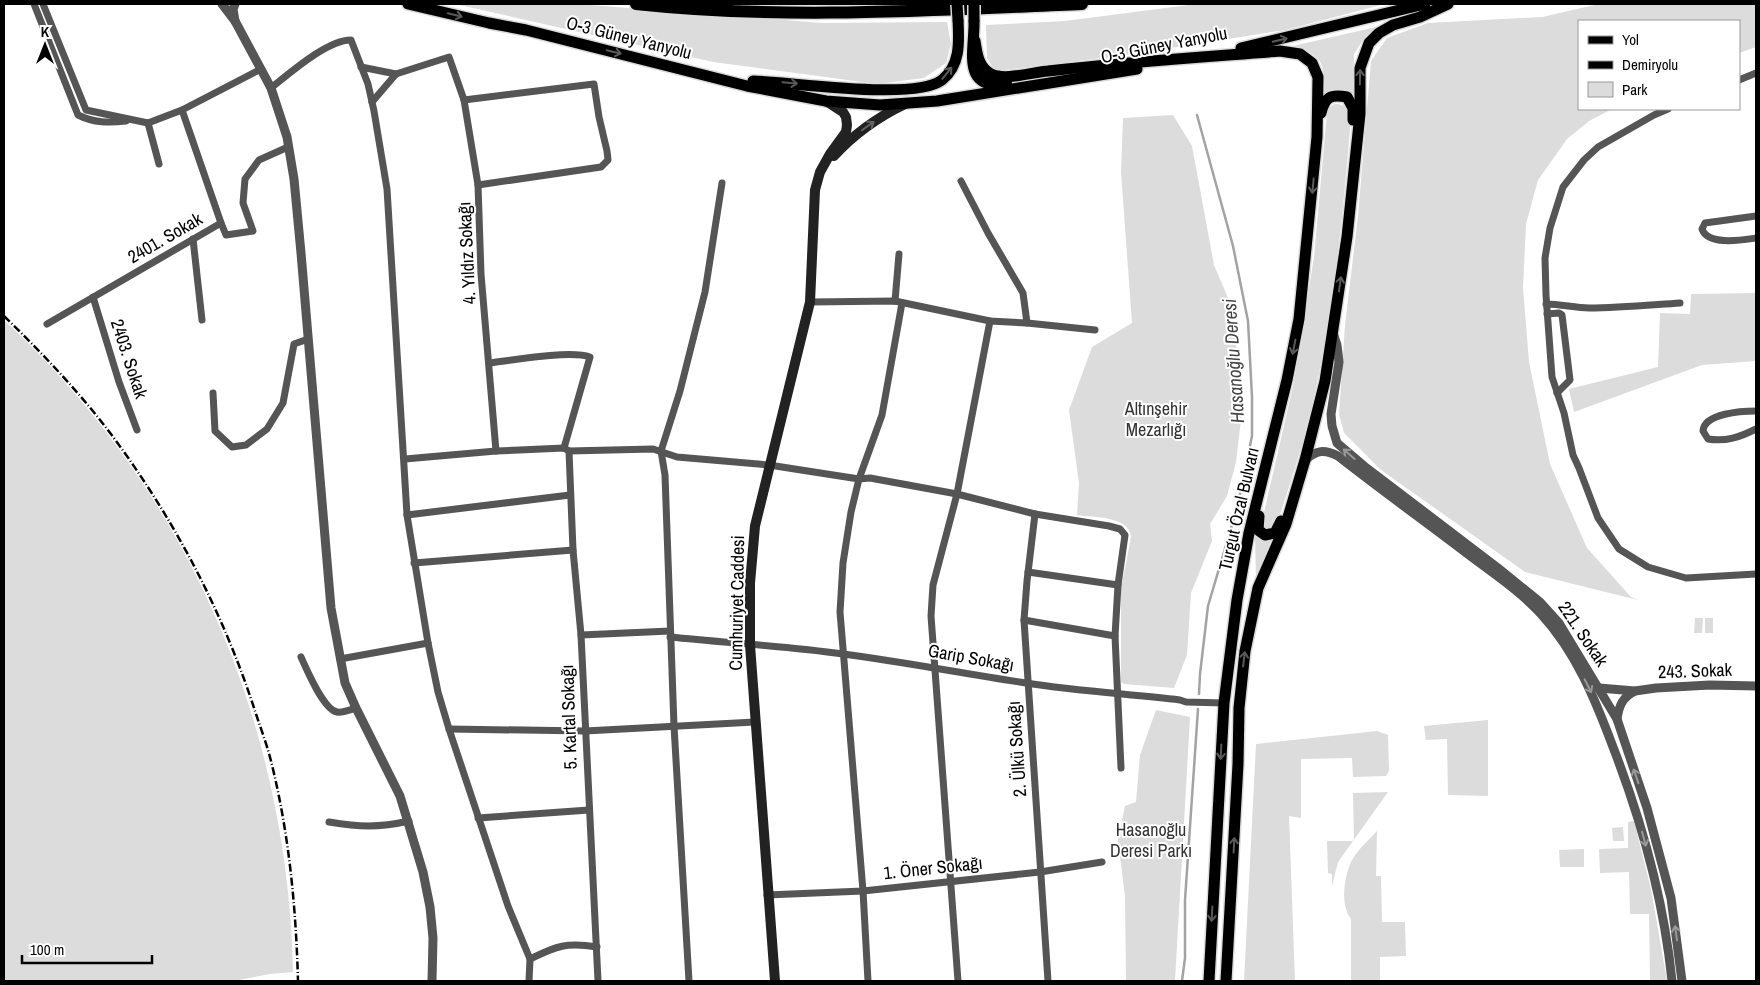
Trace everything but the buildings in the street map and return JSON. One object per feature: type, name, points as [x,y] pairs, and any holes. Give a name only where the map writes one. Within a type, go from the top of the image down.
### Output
[{"type":"highway","points":[[636,4],[718,9],[832,12],[1082,4]]},
{"type":"main road","name":"O-3 Güney Yanyolu","points":[[408,4],[526,30],[724,80],[826,101],[856,104],[906,104],[972,96],[1140,69],[1261,44],[1425,4]]},
{"type":"main road","points":[[724,80],[882,90],[918,89],[942,80],[956,61],[958,50],[958,4]]},
{"type":"main road","points":[[974,4],[973,59],[975,74],[980,81],[998,86],[1108,71],[1140,69]]},
{"type":"main road","points":[[1226,981],[1238,764],[1239,708],[1245,651],[1258,588],[1286,524],[1325,381],[1347,237],[1360,114],[1360,68],[1369,43],[1379,33],[1393,25],[1420,17],[1448,4]]},
{"type":"main road","points":[[974,41],[980,63],[985,70],[996,76],[1013,76],[1082,67],[1181,60]]},
{"type":"main road","name":"Turgut Özal Bulvarı","points":[[1181,60],[1280,51],[1300,54],[1312,63],[1318,77],[1317,137],[1299,319],[1271,451],[1249,533],[1238,591],[1224,704],[1208,981]]},
{"type":"main road","points":[[1317,137],[1325,101],[1334,95],[1347,97],[1352,108],[1353,118],[1352,177]]},
{"type":"main road","name":"Cumhuriyet Caddesi","points":[[775,981],[767,895],[750,645],[750,582],[755,526],[810,302],[815,190],[820,172],[846,132],[846,118],[843,112],[826,101]]},
{"type":"main road","points":[[820,172],[857,134],[879,118],[906,104]]},
{"type":"main road","points":[[1271,451],[1257,525],[1258,530],[1265,535],[1275,533],[1278,528],[1305,460]]},
{"type":"main road","points":[[1224,704],[1239,708]]},
{"type":"street","points":[[34,4],[78,115],[89,120],[113,123],[132,120]]},
{"type":"street","points":[[43,4],[86,110],[148,122],[182,110],[261,69]]},
{"type":"street","points":[[222,4],[235,21],[271,88],[278,106],[288,147],[294,179],[331,608],[345,683],[392,780],[408,821],[423,872],[430,907],[433,938],[432,981]]},
{"type":"street","points":[[235,4],[233,9],[235,21]]},
{"type":"street","points":[[271,88],[299,65],[330,46],[344,40],[351,40],[368,84],[387,189],[407,515],[428,643],[438,692],[449,729],[508,906],[530,959],[528,981]]},
{"type":"street","name":"4. Yıldız Sokağı","points":[[396,74],[449,57],[464,100],[478,186],[481,274],[496,451]]},
{"type":"street","points":[[361,67],[396,74],[372,102]]},
{"type":"street","points":[[1740,80],[1756,73]]},
{"type":"street","points":[[464,100],[594,84],[607,151],[608,160],[601,167],[478,186]]},
{"type":"street","name":"2401. Sokak","points":[[47,324],[221,222],[182,110]]},
{"type":"street","points":[[1666,110],[1598,147],[1584,160],[1563,187],[1550,228],[1545,258],[1550,366],[1564,413],[1573,455],[1598,518],[1619,549],[1648,567],[1686,578],[1756,574]]},
{"type":"street","points":[[148,122],[159,164]]},
{"type":"street","points":[[221,222],[226,235],[253,231],[243,203],[245,179],[259,160],[288,147]]},
{"type":"street","points":[[961,181],[988,233],[1023,293],[1027,323]]},
{"type":"street","points":[[689,981],[674,726],[665,475],[662,451],[680,391],[705,292],[722,183]]},
{"type":"street","points":[[1756,216],[1705,223],[1702,230],[1707,236],[1728,242],[1756,238]]},
{"type":"street","points":[[192,239],[202,320]]},
{"type":"street","points":[[868,981],[863,891],[840,612],[843,563],[859,479],[882,415],[898,302],[900,254]]},
{"type":"street","name":"2403. Sokak","points":[[94,297],[119,382],[137,430]]},
{"type":"street","points":[[810,302],[898,302],[990,321],[1095,330]]},
{"type":"street","points":[[1546,304],[1590,308],[1680,303]]},
{"type":"street","points":[[1547,314],[1559,313],[1562,315],[1570,380],[1558,393]]},
{"type":"street","points":[[958,981],[931,616],[933,585],[957,494],[990,321]]},
{"type":"street","name":"221. Sokak","points":[[1333,332],[1337,345],[1338,362],[1332,420],[1337,442],[1364,466],[1540,602],[1559,623],[1617,719],[1647,808],[1672,898],[1682,981]]},
{"type":"street","points":[[213,393],[215,431],[232,447],[246,445],[267,429],[283,403],[294,344],[308,339]]},
{"type":"street","name":"5. Kartal Sokağı","points":[[490,363],[563,356],[584,355],[590,357],[566,449],[581,635],[598,981]]},
{"type":"street","points":[[1756,411],[1738,412],[1711,419],[1706,422],[1703,431],[1708,438],[1722,440],[1738,438],[1756,429]]},
{"type":"street","points":[[405,459],[496,451],[653,449],[677,457],[769,465],[859,479],[870,478],[957,494],[1035,514],[1120,529],[1125,535],[1118,585],[1115,636],[1121,768]]},
{"type":"street","name":"221. Sokak","points":[[1305,460],[1320,451],[1328,451],[1338,456],[1514,589],[1541,614],[1567,646],[1597,703],[1636,811],[1659,898],[1669,952],[1672,981]]},
{"type":"street","points":[[407,515],[570,495]]},
{"type":"street","name":"2. Ülkü Sokağı","points":[[1035,514],[1024,620],[1048,981]]},
{"type":"street","points":[[414,563],[573,550]]},
{"type":"street","points":[[1028,572],[1118,585]]},
{"type":"street","points":[[1024,620],[1115,636]]},
{"type":"street","name":"Garip Sokağı","points":[[581,635],[670,634],[750,645],[842,654],[1027,683],[1118,692],[1186,702],[1224,704]]},
{"type":"street","points":[[340,659],[428,643]]},
{"type":"street","points":[[301,657],[329,709],[338,712],[356,708]]},
{"type":"street","name":"243. Sokak","points":[[1600,688],[1636,691],[1710,685],[1756,686]]},
{"type":"street","name":"243. Sokak","points":[[1617,719],[1618,708],[1622,700],[1636,691]]},
{"type":"street","points":[[449,729],[585,731],[755,722]]},
{"type":"street","points":[[478,818],[589,810]]},
{"type":"street","points":[[329,822],[359,827],[388,826],[408,821]]},
{"type":"street","name":"1. Öner Sokağı","points":[[767,895],[863,891],[1040,872],[1102,862]]},
{"type":"street","points":[[530,959],[554,947],[569,944],[597,947]]},
{"type":"green space","points":[[455,4],[577,4],[822,23],[947,22],[951,44],[946,63],[924,78],[877,84],[713,62]]},
{"type":"green space","points":[[1196,4],[1385,4],[1285,30],[1127,55],[995,71],[987,58],[986,25],[1065,21]]},
{"type":"green space","points":[[1599,4],[1756,4],[1756,47],[1740,53],[1740,20],[1578,20],[1578,110],[1610,110],[1589,121],[1567,139],[1538,180],[1526,224],[1523,288],[1529,362],[1550,464],[1587,548],[1631,597],[1638,600],[1525,572],[1381,470],[1344,433],[1339,414],[1345,325],[1358,216],[1371,61],[1387,38],[1428,23],[1542,17]]},
{"type":"green space","points":[[1376,27],[1365,37],[1354,54],[1353,94],[1338,92],[1324,97],[1324,77],[1321,63],[1311,54],[1293,46]]},
{"type":"green space","points":[[1335,104],[1346,107],[1351,117],[1339,246],[1325,341],[1305,433],[1275,530],[1263,529],[1263,517],[1294,382],[1314,257],[1327,113],[1328,108]]},
{"type":"green space","name":"Altınşehir Mezarlığı","points":[[1173,115],[1192,146],[1214,265],[1231,305],[1240,375],[1242,411],[1236,462],[1227,496],[1210,524],[1212,541],[1191,593],[1187,655],[1174,688],[1124,684],[1121,682],[1121,589],[1131,537],[1129,530],[1117,521],[1101,517],[1077,515],[1079,483],[1069,410],[1092,347],[1132,323],[1121,172],[1123,118]]},
{"type":"green space","points":[[1756,293],[1756,361],[1702,365],[1574,412],[1569,389],[1658,367],[1660,313],[1690,314],[1691,294]]},
{"type":"green space","points":[[4,320],[69,386],[126,458],[175,535],[215,616],[248,701],[271,789],[287,880],[293,972],[234,981],[4,981]]},
{"type":"green space","points":[[1255,536],[1262,541],[1272,541],[1256,578]]},
{"type":"green space","points":[[1695,618],[1703,618],[1702,633],[1694,633]]},
{"type":"green space","points":[[1705,618],[1713,618],[1713,633],[1705,633]]},
{"type":"green space","name":"Hasanoğlu Deresi Parkı","points":[[1156,710],[1190,717],[1175,981],[1126,981],[1125,897],[1118,840],[1125,806],[1136,802],[1140,755]]},
{"type":"green space","points":[[1488,720],[1488,796],[1448,795],[1447,739],[1426,740],[1424,726]]},
{"type":"green space","points":[[1377,731],[1388,735],[1389,771],[1386,776],[1353,777],[1352,758],[1301,759],[1301,818],[1289,816],[1295,981],[1244,981],[1256,744]]},
{"type":"green space","points":[[1388,792],[1354,840],[1353,793]]},
{"type":"green space","points":[[1634,821],[1651,889],[1667,981],[1650,981],[1649,914],[1630,914],[1629,872],[1600,873],[1599,849],[1628,848],[1628,822]]},
{"type":"green space","points":[[1623,827],[1624,841],[1613,841],[1612,828]]},
{"type":"green space","points":[[1377,831],[1376,876],[1381,876],[1382,922],[1405,922],[1406,956],[1380,957],[1380,980],[1351,981],[1351,919],[1345,906],[1345,883],[1353,858]]},
{"type":"green space","points":[[1327,841],[1353,841],[1338,862],[1332,886],[1332,874],[1328,873]]},
{"type":"green space","points":[[1584,849],[1584,867],[1560,867],[1559,850]]},
{"type":"waterway","name":"Hasanoğlu Deresi","points":[[1197,115],[1233,246],[1248,321],[1252,397],[1252,436],[1237,508],[1208,606],[1199,694]]},
{"type":"waterway","name":"Hasanoğlu Deresi","points":[[1182,981],[1185,958],[1185,900],[1198,709]]},
{"type":"railway","points":[[4,316],[67,381],[124,452],[145,482],[183,545],[216,611],[244,679],[268,749],[283,815],[290,870],[298,981]]}]
